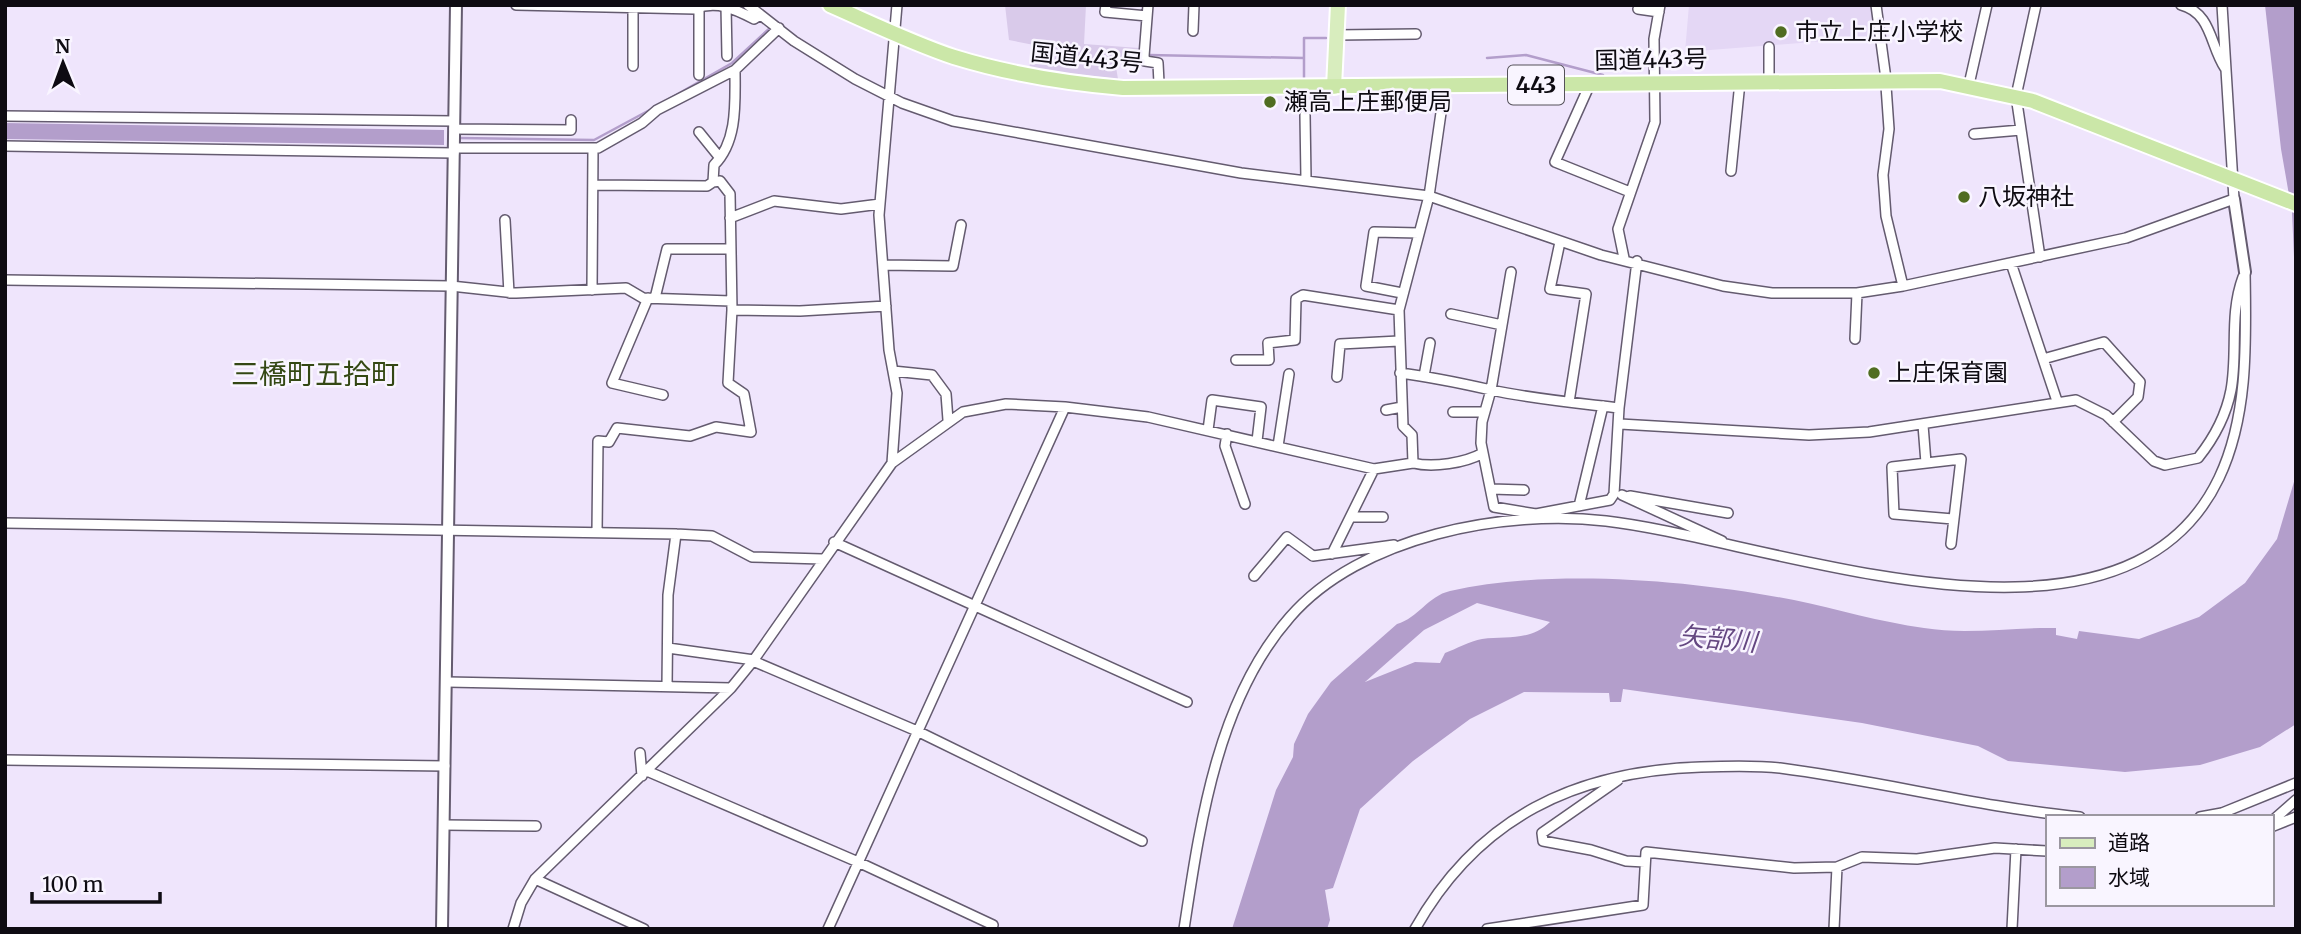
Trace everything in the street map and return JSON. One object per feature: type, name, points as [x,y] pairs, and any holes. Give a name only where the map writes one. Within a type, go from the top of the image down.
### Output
[{"type":"highway","name":"国道443号","points":[[830,5],[952,56],[994,68],[1087,85],[1123,88],[1769,81],[1886,83],[1940,80],[2016,96],[2296,204]]},
{"type":"main road","points":[[1334,87],[1338,5]]},
{"type":"street","points":[[442,929],[456,5]]},
{"type":"street","points":[[516,5],[633,8],[726,6],[754,19],[760,15]]},
{"type":"street","points":[[748,5],[827,63],[925,111],[974,127],[1241,173],[1306,179],[1429,197],[1560,242],[1735,288],[1772,293],[1857,293],[1903,286],[2126,238],[2234,200]]},
{"type":"street","points":[[892,463],[897,394],[886,306],[880,204],[897,5]]},
{"type":"street","points":[[1105,5],[1105,12],[1147,16]]},
{"type":"street","points":[[1148,5],[1144,56],[1145,61],[1158,63],[1159,83]]},
{"type":"street","points":[[1193,31],[1194,5]]},
{"type":"street","points":[[1876,5],[1889,130],[1883,175],[1886,216],[1903,286]]},
{"type":"street","points":[[1970,80],[1987,5]]},
{"type":"street","points":[[2036,5],[2016,96],[2040,257]]},
{"type":"street","points":[[2181,5],[2197,12],[2210,29],[2216,55],[2226,70]]},
{"type":"street","points":[[1511,272],[1491,390],[1484,412],[1483,453],[1494,507],[1537,516],[1609,521],[1882,577],[1980,587],[2055,583],[2097,576],[2132,563],[2176,535],[2204,504],[2224,466],[2234,435],[2242,387],[2245,272],[2234,200],[2235,182],[2222,5]]},
{"type":"street","points":[[726,6],[727,56]]},
{"type":"street","points":[[699,7],[699,75]]},
{"type":"street","points":[[633,8],[633,66]]},
{"type":"street","points":[[1624,258],[1618,229],[1655,122],[1654,39],[1659,9],[1638,9]]},
{"type":"street","points":[[5,146],[454,151],[593,149],[642,123],[657,110],[735,70],[779,28]]},
{"type":"street","points":[[1337,34],[1416,34]]},
{"type":"street","points":[[1769,47],[1769,81]]},
{"type":"street","points":[[713,182],[714,165],[720,159],[734,120],[735,70]]},
{"type":"street","points":[[1731,171],[1740,82]]},
{"type":"street","points":[[1590,84],[1555,162],[1630,192]]},
{"type":"street","points":[[1413,463],[1412,435],[1403,426],[1399,310],[1429,197],[1446,85]]},
{"type":"street","points":[[1305,115],[1306,179]]},
{"type":"street","points":[[5,116],[454,125],[571,130],[571,120]]},
{"type":"street","points":[[1974,134],[2021,130]]},
{"type":"street","points":[[699,132],[720,159]]},
{"type":"street","points":[[592,290],[593,149]]},
{"type":"street","points":[[593,185],[707,186],[720,181],[730,194],[731,306],[728,383],[744,394],[751,432],[716,427],[690,436],[617,428],[608,442],[598,441],[597,532]]},
{"type":"street","points":[[730,218],[775,201],[841,209],[880,204]]},
{"type":"street","points":[[505,220],[509,293]]},
{"type":"street","points":[[883,265],[953,266],[961,225]]},
{"type":"street","points":[[1402,293],[1366,286],[1374,232],[1419,233]]},
{"type":"street","points":[[1560,242],[1550,289],[1586,293],[1569,402]]},
{"type":"street","points":[[663,395],[612,383],[651,298],[667,249],[731,249]]},
{"type":"street","points":[[1618,495],[1619,408],[1637,261]]},
{"type":"street","points":[[2011,263],[2057,401]]},
{"type":"street","points":[[1620,424],[1809,435],[1869,432],[2076,400],[2091,405],[2113,422],[2154,461],[2165,465],[2198,458],[2217,432],[2231,390],[2233,315],[2245,272]]},
{"type":"street","points":[[5,280],[451,286],[509,293],[626,288],[651,298],[800,311],[886,306]]},
{"type":"street","points":[[1855,339],[1857,293]]},
{"type":"street","points":[[1236,360],[1269,360],[1268,343],[1295,340],[1296,299],[1303,295],[1399,310]]},
{"type":"street","points":[[1451,314],[1502,325]]},
{"type":"street","points":[[1337,377],[1340,344],[1399,341]]},
{"type":"street","points":[[2043,359],[2104,342],[2140,382],[2138,397],[2113,422]]},
{"type":"street","points":[[1424,376],[1430,343]]},
{"type":"street","points":[[893,371],[932,375],[946,394],[947,420]]},
{"type":"street","points":[[1400,373],[1491,390],[1619,408]]},
{"type":"street","points":[[1278,446],[1289,374]]},
{"type":"street","points":[[1208,430],[1212,400],[1261,407],[1257,441]]},
{"type":"street","points":[[513,929],[521,903],[535,879],[731,688],[753,661],[822,559],[892,463],[947,420],[962,412],[1006,404],[1065,407],[1148,417],[1374,469],[1473,458],[1483,453]]},
{"type":"street","points":[[1579,506],[1603,406]]},
{"type":"street","points":[[828,929],[1065,407]]},
{"type":"street","points":[[1386,410],[1402,407]]},
{"type":"street","points":[[1453,412],[1484,412]]},
{"type":"street","points":[[1923,425],[1926,463]]},
{"type":"street","points":[[1227,434],[1225,446],[1245,504]]},
{"type":"street","points":[[1951,544],[1961,459],[1892,467],[1894,514],[1953,519]]},
{"type":"street","points":[[1332,554],[1374,469]]},
{"type":"street","points":[[1491,489],[1524,490]]},
{"type":"street","points":[[1618,495],[1730,546]]},
{"type":"street","points":[[1254,576],[1287,537],[1313,556],[1332,554],[1366,547],[1403,544],[1472,526],[1537,516],[1610,500],[1618,495],[1728,513]]},
{"type":"street","points":[[1351,517],[1383,517]]},
{"type":"street","points":[[5,523],[676,534],[712,536],[751,557],[822,559]]},
{"type":"street","points":[[667,687],[668,595],[676,534]]},
{"type":"street","points":[[834,542],[1187,702]]},
{"type":"street","points":[[1184,929],[1197,850],[1216,770],[1241,697],[1257,665],[1275,636],[1301,606],[1360,564],[1403,544]]},
{"type":"street","points":[[668,648],[753,661],[917,732],[1142,841]]},
{"type":"street","points":[[447,682],[731,688]]},
{"type":"street","points":[[640,753],[644,773]]},
{"type":"street","points":[[5,760],[445,765]]},
{"type":"street","points":[[1415,929],[1452,875],[1479,846],[1508,824],[1561,793],[1587,783],[1683,768],[1780,768],[2068,815]]},
{"type":"street","points":[[644,773],[858,862],[993,925]]},
{"type":"street","points":[[1622,777],[1542,833],[1543,841],[1591,850],[1626,861],[1645,862]]},
{"type":"street","points":[[2211,815],[2296,783]]},
{"type":"street","points":[[2273,820],[2296,800]]},
{"type":"street","points":[[2273,826],[2296,817]]},
{"type":"street","points":[[444,825],[536,826]]},
{"type":"street","points":[[1487,929],[1643,905],[1646,900],[1646,852],[1794,868],[1837,867],[1862,857],[1917,859],[1995,848],[2046,851]]},
{"type":"street","points":[[2012,929],[2016,849]]},
{"type":"street","points":[[1834,929],[1837,867]]},
{"type":"street","points":[[535,879],[644,929]]},
{"type":"shaded area","points":[[1005,5],[1086,5],[1084,44],[1139,48],[1140,60],[1115,61],[1118,79],[1029,69],[1034,45],[1009,40]]},
{"type":"shaded area","name":"市立上庄小学校","points":[[1689,5],[1872,5],[1877,37],[1685,52]]},
{"type":"water","points":[[2265,5],[2296,5],[2296,302],[2292,212],[2281,149]]},
{"type":"water","points":[[5,123],[444,130],[444,145],[5,139]]},
{"type":"water","name":"矢部川","points":[[2296,475],[2296,724],[2260,747],[2200,765],[2125,772],[2008,761],[1978,746],[1862,723],[1623,689],[1621,702],[1610,702],[1609,693],[1524,692],[1470,719],[1413,761],[1360,809],[1333,888],[1325,890],[1330,920],[1327,929],[1232,929],[1276,790],[1293,757],[1294,744],[1308,714],[1331,682],[1397,624],[1450,591],[1490,584],[1576,578],[1666,582],[1794,600],[1940,630],[2056,628],[2056,635],[2077,639],[2079,631],[2139,639],[2199,617],[2245,583],[2277,539]],"holes":[[[1477,603],[1550,622],[1527,635],[1473,641],[1445,653],[1440,663],[1415,662],[1365,682],[1424,630]]]},
{"type":"waterway","points":[[669,99],[732,63],[771,27]]},
{"type":"waterway","points":[[1304,79],[1304,38],[1326,38]]},
{"type":"waterway","points":[[1149,55],[1304,58]]},
{"type":"waterway","points":[[1487,58],[1526,55],[1603,75]]},
{"type":"waterway","points":[[459,138],[594,140],[657,106]]},
{"type":"place","name":"市立上庄小学校","points":[[1781,32]]},
{"type":"place","name":"瀬高上庄郵便局","points":[[1270,102]]},
{"type":"place","name":"八坂神社","points":[[1964,197]]},
{"type":"place","name":"上庄保育園","points":[[1874,373]]},
{"type":"district","name":"三橋町五拾町","points":[[315,374]]}]
